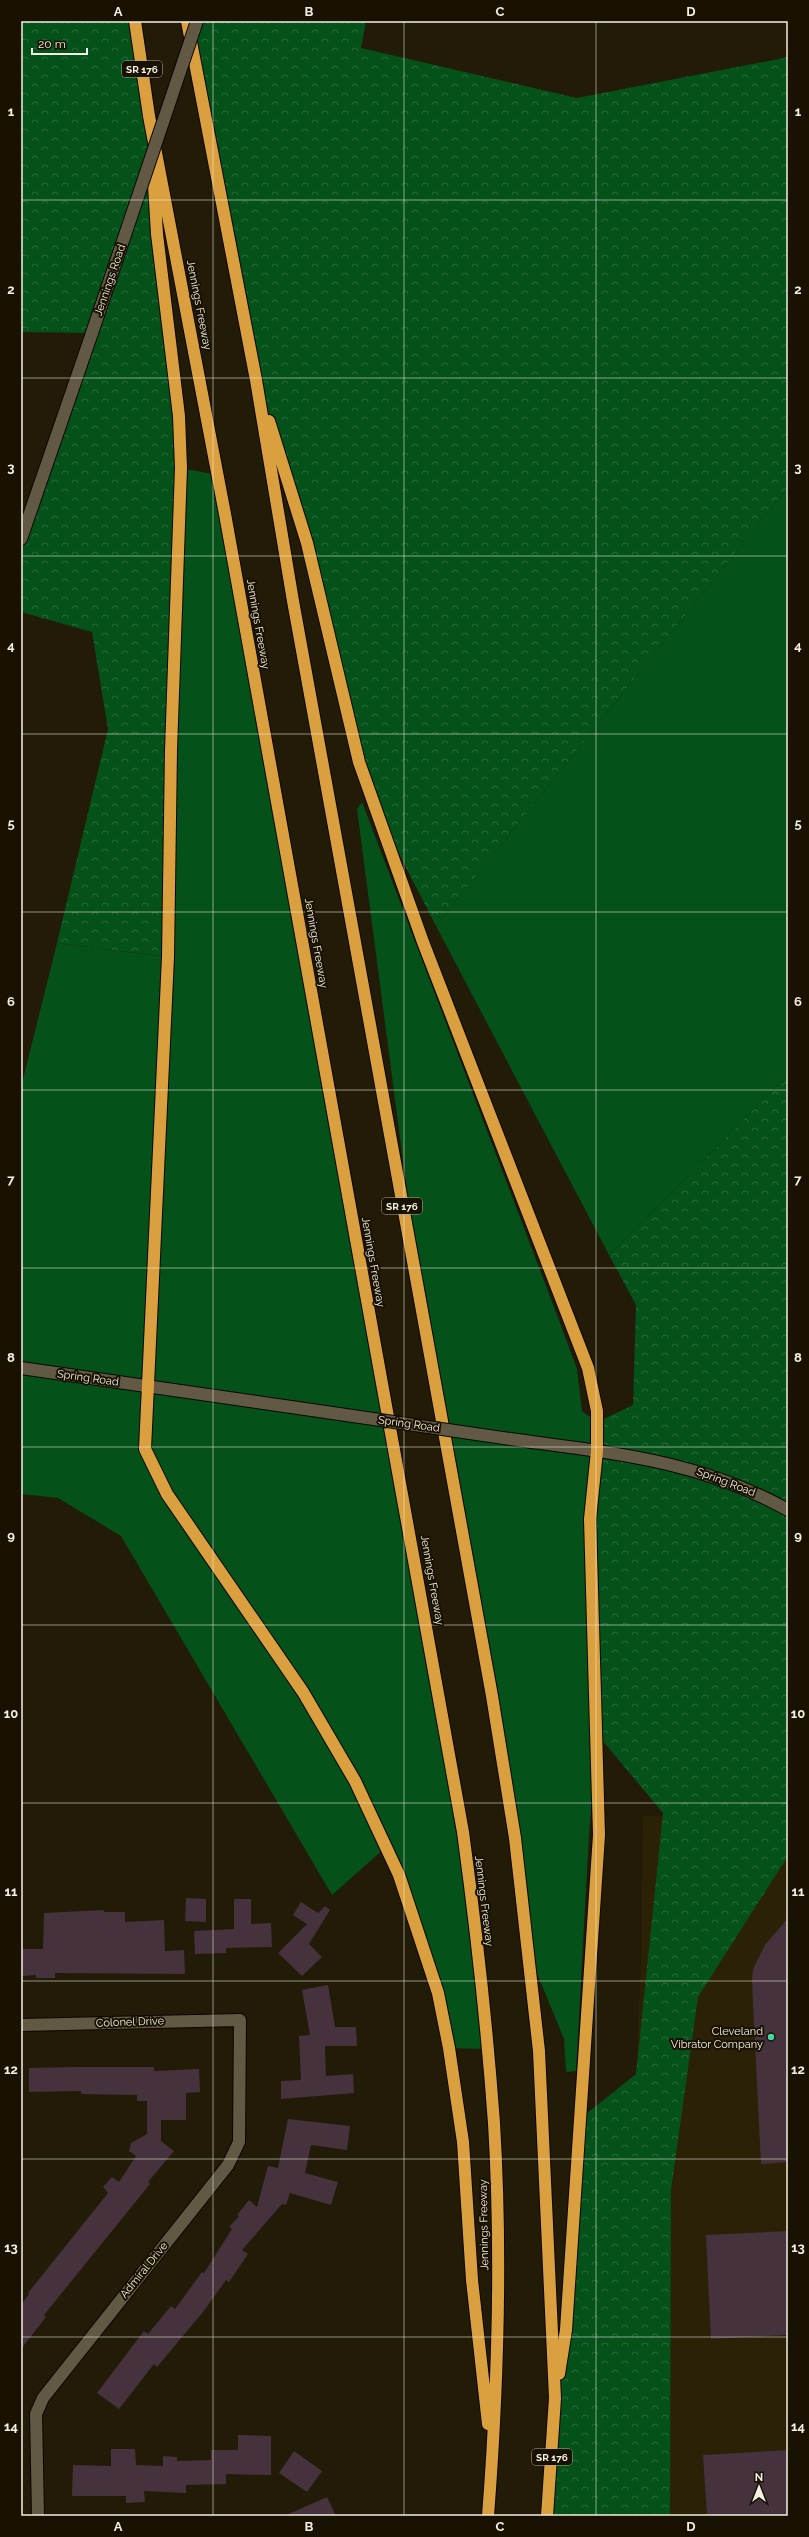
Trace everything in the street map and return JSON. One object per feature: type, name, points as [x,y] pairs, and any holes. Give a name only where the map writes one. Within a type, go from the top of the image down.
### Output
[{"type":"highway","name":"Jennings Freeway","points":[[135,21],[149,116],[225,514],[463,1832],[475,1925],[494,2123],[498,2314],[492,2461],[488,2516]]},
{"type":"highway","name":"SR 176","points":[[187,21],[256,380],[294,609],[492,1696],[515,1838],[539,2051],[555,2398],[546,2516]]},
{"type":"highway","points":[[149,116],[157,234],[179,416],[181,468],[171,742],[168,957],[145,1448],[167,1494],[303,1692],[355,1781],[399,1875],[427,1956],[438,1993],[448,2040],[463,2142],[472,2280],[492,2461]]},
{"type":"highway","points":[[256,380],[307,543],[359,762],[423,942],[588,1368],[597,1411],[597,1451],[590,1519],[598,1835],[566,2330],[555,2398]]},
{"type":"street","name":"Jennings Road","points":[[21,539],[24,520],[92,333],[197,21]]},
{"type":"street","name":"Spring Road","points":[[21,1368],[148,1385],[597,1451],[681,1466],[733,1482],[788,1510]]},
{"type":"street","name":"Colonel Drive","points":[[21,2025],[240,2020]]},
{"type":"street","name":"Admiral Drive","points":[[38,2516],[36,2414],[43,2398],[228,2165],[239,2142],[240,2020]]},
{"type":"shaded area","points":[[788,1811],[788,2516],[616,2516],[641,1963],[643,1816]]},
{"type":"green space","points":[[21,21],[135,21],[179,416],[168,957],[57,943],[108,729],[92,632],[21,612],[21,539],[91,333],[21,332]]},
{"type":"green space","points":[[187,21],[366,21],[361,48],[577,98],[784,58],[788,55],[788,487],[436,926],[376,809],[307,543],[256,380]]},
{"type":"green space","points":[[181,468],[218,475],[450,1757],[487,2049],[449,2048],[386,1847],[332,1895],[121,1536],[58,1498],[21,1494],[21,1087],[57,943],[167,957]]},
{"type":"green space","points":[[788,487],[788,1075],[609,1255],[436,926]]},
{"type":"green space","points":[[362,802],[577,1369],[582,1411],[597,1422],[597,1734],[589,1835],[576,2071],[566,2072],[564,2039],[529,1954],[427,1344],[357,809]]},
{"type":"green space","points":[[788,1075],[788,1856],[698,1997],[671,2190],[670,2516],[547,2516],[581,2118],[636,2074],[663,1813],[597,1734],[591,1575],[597,1422],[633,1405],[636,1305],[609,1255]]},
{"type":"building","points":[[186,1898],[206,1899],[206,1922],[185,1921]]},
{"type":"building","points":[[234,1899],[251,1899],[251,1924],[271,1923],[272,1947],[226,1948],[226,1953],[195,1954],[194,1931],[234,1929]]},
{"type":"building","points":[[301,1902],[318,1913],[325,1906],[330,1910],[309,1944],[322,1957],[302,1976],[278,1953],[307,1924],[293,1915]]},
{"type":"building","points":[[104,1910],[104,1912],[125,1912],[125,1922],[164,1920],[165,1951],[184,1950],[185,1974],[55,1973],[55,1978],[36,1978],[36,1975],[22,1976],[21,1949],[43,1949],[44,1913]]},
{"type":"building","name":"Cleveland Vibrator Company","points":[[788,1918],[788,2162],[761,2164],[752,1982],[753,1969],[765,1945]]},
{"type":"building","points":[[328,1985],[335,2027],[356,2027],[357,2046],[325,2046],[326,2076],[353,2074],[354,2093],[281,2099],[281,2081],[301,2080],[299,2036],[310,2035],[302,1990]]},
{"type":"building","points":[[154,2067],[154,2071],[199,2069],[200,2092],[186,2093],[186,2120],[161,2120],[161,2141],[174,2151],[148,2182],[150,2184],[44,2315],[46,2317],[21,2349],[21,2305],[29,2294],[28,2293],[108,2193],[103,2187],[112,2177],[119,2182],[136,2156],[129,2151],[131,2143],[147,2134],[147,2101],[137,2101],[137,2095],[81,2094],[81,2091],[29,2092],[29,2068]]},
{"type":"building","points":[[288,2119],[350,2126],[347,2150],[311,2145],[305,2173],[338,2182],[331,2205],[290,2193],[286,2205],[282,2204],[242,2250],[248,2254],[229,2282],[226,2280],[203,2312],[157,2367],[154,2364],[119,2409],[97,2393],[144,2331],[148,2334],[171,2306],[175,2309],[202,2272],[204,2273],[232,2229],[229,2227],[239,2216],[237,2215],[249,2200],[257,2207],[268,2166],[278,2168]]},
{"type":"building","points":[[788,2231],[788,2335],[711,2339],[706,2235]]},
{"type":"building","points":[[238,2435],[271,2436],[271,2475],[226,2474],[226,2484],[186,2485],[186,2493],[144,2491],[145,2502],[126,2503],[126,2496],[72,2496],[73,2465],[111,2466],[111,2449],[135,2449],[136,2465],[163,2466],[163,2456],[177,2457],[177,2461],[211,2460],[211,2450],[238,2450]]},
{"type":"building","points":[[788,2450],[788,2516],[707,2516],[703,2455]]},
{"type":"building","points":[[294,2451],[322,2471],[307,2492],[279,2473]]},
{"type":"building","points":[[327,2497],[336,2516],[284,2516]]},
{"type":"place","name":"Cleveland Vibrator Company","points":[[771,2037]]}]
